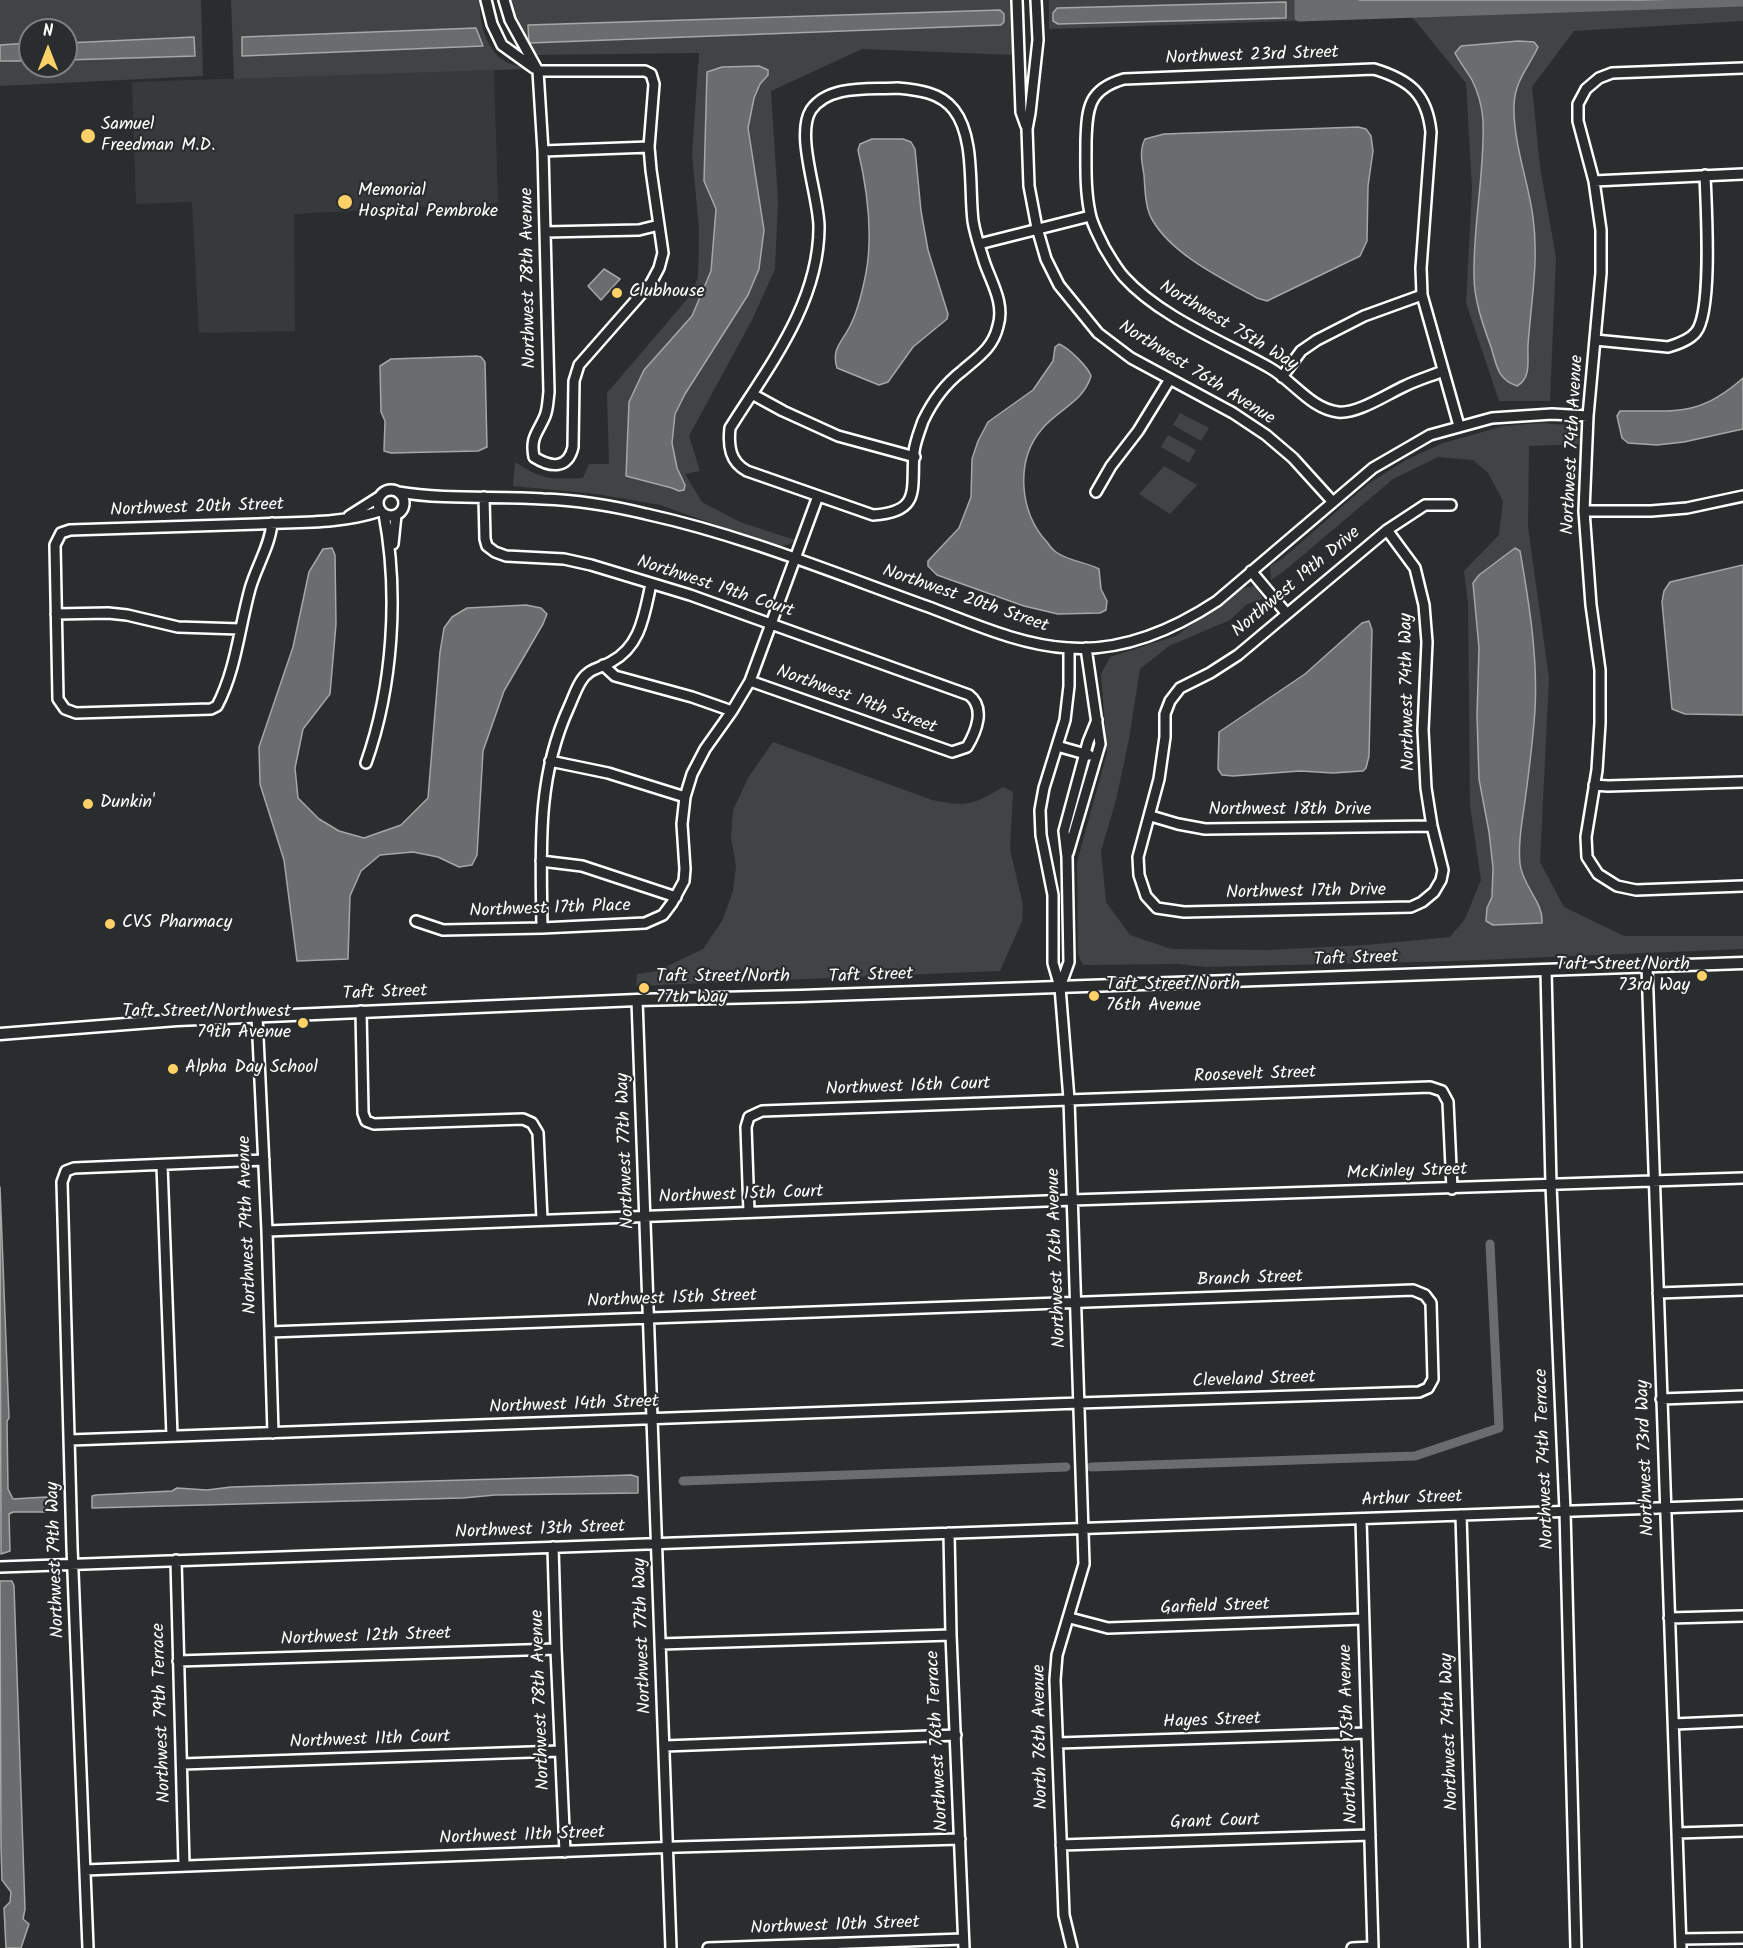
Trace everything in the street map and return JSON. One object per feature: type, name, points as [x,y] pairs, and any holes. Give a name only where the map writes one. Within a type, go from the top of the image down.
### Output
[{"type":"street","points":[[486,0],[492,24],[502,45],[538,71],[645,71],[651,74],[654,84],[650,147],[658,225],[639,230],[545,232]]},
{"type":"street","name":"Northwest 78th Avenue","points":[[504,0],[510,20],[538,71],[543,151],[549,392],[546,415],[537,429],[532,446],[534,457],[543,463],[555,465],[571,457],[574,381],[579,365],[651,284],[663,253],[658,225]]},
{"type":"street","points":[[1017,3],[1036,3]]},
{"type":"street","name":"Northwest 76th Avenue","points":[[1017,3],[1021,112],[1027,129]]},
{"type":"street","name":"Northwest 76th Avenue","points":[[1036,3],[1038,40],[1027,129],[1029,186],[1037,228],[1046,258],[1059,285],[1098,333],[1131,358],[1233,413],[1266,435],[1293,458],[1332,501]]},
{"type":"street","name":"Northwest 74th Avenue","points":[[1743,68],[1612,74],[1599,78],[1586,89],[1578,104],[1578,121],[1594,181],[1601,230],[1601,273],[1588,416],[1584,511],[1600,670],[1600,723],[1586,837],[1587,857],[1598,874],[1617,886],[1636,890],[1743,886]]},
{"type":"street","name":"Northwest 23rd Street","points":[[1101,89],[1124,79],[1374,69],[1404,81],[1424,101],[1429,114],[1431,132],[1421,267],[1422,295]]},
{"type":"street","points":[[897,88],[922,91],[939,97],[953,109],[962,121],[966,138],[974,223],[979,244],[997,294],[1001,311],[999,325],[993,343],[938,394],[923,421],[914,450],[912,495],[904,508],[891,514],[873,515],[738,466],[728,444],[730,428],[796,322],[807,296],[816,260],[819,227],[817,204],[805,142],[806,125],[811,110],[831,94],[845,91],[897,88]]},
{"type":"street","name":"Northwest 75th Way","points":[[1101,89],[1092,99],[1087,115],[1087,192],[1090,216],[1098,235],[1123,276],[1144,296],[1282,376],[1315,404],[1337,412],[1349,412],[1443,372]]},
{"type":"street","points":[[543,151],[650,147]]},
{"type":"street","points":[[1594,181],[1743,174]]},
{"type":"street","points":[[1595,340],[1668,347],[1679,344],[1697,332],[1703,319],[1708,254],[1705,175]]},
{"type":"street","points":[[979,244],[1090,216]]},
{"type":"street","points":[[1282,376],[1301,351],[1317,340],[1364,316],[1422,295],[1459,426]]},
{"type":"street","points":[[1096,492],[1170,379]]},
{"type":"street","points":[[752,394],[838,436],[915,457]]},
{"type":"street","name":"Northwest 20th Street","points":[[398,492],[420,496],[545,499],[645,513],[695,526],[796,559],[1024,642],[1086,648],[1122,644],[1160,633],[1190,618],[1216,601],[1373,468],[1430,435],[1492,418],[1552,414],[1588,416]]},
{"type":"street","points":[[366,763],[375,737],[388,666],[391,561],[399,512],[404,500],[398,492],[390,490],[382,493],[378,504],[382,513],[391,561]]},
{"type":"street","name":"Northwest 20th Street","points":[[399,512],[414,502],[453,496]]},
{"type":"street","points":[[541,861],[582,866],[676,897],[684,880],[681,824],[685,797],[692,774],[750,681],[818,496]]},
{"type":"street","points":[[1584,511],[1651,511],[1687,508],[1743,496]]},
{"type":"street","name":"Northwest 20th Street","points":[[342,519],[358,512],[379,497]]},
{"type":"street","name":"Northwest 19th Court","points":[[484,498],[485,539],[487,546],[495,552],[506,556],[564,559],[690,595],[958,691],[974,699],[979,711],[971,740],[967,747],[952,752]]},
{"type":"street","name":"Northwest 19th Drive","points":[[1150,816],[1160,779],[1166,714],[1170,700],[1180,688],[1238,655],[1387,530],[1425,505],[1451,505]]},
{"type":"street","points":[[382,513],[399,512]]},
{"type":"street","name":"Northwest 20th Street","points":[[56,614],[55,544],[61,533],[70,530],[355,519],[382,513]]},
{"type":"street","points":[[240,629],[178,627],[108,613],[56,614],[58,699],[65,709],[76,713],[212,709],[217,706],[232,673],[250,588],[271,534],[272,523]]},
{"type":"street","name":"Northwest 74th Way","points":[[1387,530],[1414,568],[1424,604],[1427,642],[1423,730],[1426,788],[1431,826],[1442,862]]},
{"type":"street","points":[[1251,571],[1287,614]]},
{"type":"street","points":[[542,928],[541,815],[550,761],[562,722],[581,681],[591,669],[610,663],[629,649],[642,625],[651,584]]},
{"type":"street","name":"Northwest 76th Avenue","points":[[1069,648],[1065,720],[1044,788],[1040,810],[1041,835],[1053,895],[1053,963],[1060,987],[1069,1099],[1082,1527]]},
{"type":"street","name":"Northwest 76th Avenue","points":[[1067,857],[1100,744],[1086,648]]},
{"type":"street","points":[[603,665],[615,676],[692,697],[732,711]]},
{"type":"street","name":"Northwest 19th Street","points":[[750,681],[952,752]]},
{"type":"street","name":"Northwest 76th Avenue","points":[[1060,987],[1069,962],[1067,857],[1064,831],[1096,720]]},
{"type":"street","points":[[1057,746],[1096,756]]},
{"type":"street","points":[[550,761],[608,773],[685,797]]},
{"type":"street","points":[[1594,784],[1608,786],[1743,782]]},
{"type":"street","name":"Northwest 18th Drive","points":[[1150,816],[1205,829],[1431,826]]},
{"type":"street","name":"Northwest 17th Drive","points":[[1150,816],[1138,857],[1139,875],[1146,896],[1157,908],[1184,912],[1412,907],[1434,892],[1441,880],[1442,862]]},
{"type":"street","name":"Northwest 17th Place","points":[[416,921],[443,930],[645,923],[663,915],[676,897]]},
{"type":"street","name":"Taft Street","points":[[0,1034],[177,1020],[361,1011],[1743,963]]},
{"type":"street","name":"Northwest 73rd Way","points":[[1647,966],[1681,1943]]},
{"type":"street","name":"Northwest 74th Terrace","points":[[1546,970],[1551,1185],[1565,1511],[1576,1948]]},
{"type":"street","name":"Northwest 77th Way","points":[[637,1000],[671,1948]]},
{"type":"street","points":[[361,1011],[363,1113],[366,1121],[374,1124],[523,1119],[532,1123],[538,1133],[542,1219]]},
{"type":"street","name":"Northwest 79th Avenue","points":[[257,1016],[273,1433]]},
{"type":"street","name":"Roosevelt Street","points":[[1069,1099],[1430,1086],[1442,1091],[1448,1102],[1452,1189]]},
{"type":"street","name":"Northwest 16th Court","points":[[749,1212],[746,1127],[749,1117],[762,1111],[1069,1099]]},
{"type":"street","points":[[172,1436],[162,1165],[264,1160]]},
{"type":"street","name":"Northwest 79th Way","points":[[88,1948],[73,1564],[62,1182],[66,1171],[74,1168],[162,1165]]},
{"type":"street","name":"McKinley Street","points":[[1072,1200],[1743,1178]]},
{"type":"street","name":"Northwest 15th Court","points":[[267,1231],[1072,1200]]},
{"type":"street","name":"Branch Street","points":[[1076,1302],[1413,1290],[1425,1295],[1431,1303],[1433,1379],[1428,1388]]},
{"type":"street","points":[[1658,1293],[1743,1290]]},
{"type":"street","name":"Northwest 15th Street","points":[[270,1332],[1076,1302]]},
{"type":"street","name":"Cleveland Street","points":[[1079,1403],[1419,1392],[1428,1388]]},
{"type":"street","points":[[1661,1399],[1743,1396]]},
{"type":"street","name":"Northwest 14th Street","points":[[70,1440],[1079,1403]]},
{"type":"street","name":"Arthur Street","points":[[1082,1527],[1743,1505]]},
{"type":"street","name":"Northwest 74th Way","points":[[1461,1515],[1474,1948]]},
{"type":"street","name":"Northwest 75th Avenue","points":[[1361,1519],[1373,1948]]},
{"type":"street","name":"Northwest 13th Street","points":[[0,1567],[1082,1527]]},
{"type":"street","name":"North 76th Avenue","points":[[1072,1948],[1064,1915],[1055,1680],[1057,1655],[1070,1618],[1084,1564],[1082,1527]]},
{"type":"street","name":"Northwest 76th Terrace","points":[[949,1533],[964,1944]]},
{"type":"street","name":"Northwest 78th Avenue","points":[[553,1547],[565,1852]]},
{"type":"street","name":"Northwest 79th Terrace","points":[[176,1560],[184,1865]]},
{"type":"street","points":[[1669,1618],[1743,1616]]},
{"type":"street","name":"Garfield Street","points":[[1070,1618],[1108,1628],[1363,1619]]},
{"type":"street","points":[[660,1644],[951,1635]]},
{"type":"street","name":"Northwest 12th Street","points":[[178,1661],[556,1649]]},
{"type":"street","points":[[1674,1724],[1743,1721]]},
{"type":"street","name":"Hayes Street","points":[[1058,1743],[1367,1733]]},
{"type":"street","points":[[664,1746],[956,1736]]},
{"type":"street","name":"Northwest 11th Court","points":[[182,1764],[560,1751]]},
{"type":"street","points":[[1677,1833],[1743,1831]]},
{"type":"street","name":"Grant Court","points":[[1061,1845],[1370,1834]]},
{"type":"street","name":"Northwest 11th Street","points":[[86,1870],[960,1839]]},
{"type":"street","points":[[1681,1943],[1743,1938]]},
{"type":"street","name":"Northwest 10th Street","points":[[708,1948],[964,1944]]},
{"type":"street","points":[[1352,1948],[1373,1948]]},
{"type":"shaded area","points":[[0,0],[201,0],[203,76],[0,86]]},
{"type":"shaded area","points":[[231,0],[480,0],[480,15],[486,38],[494,51],[508,63],[526,69],[234,79]]},
{"type":"shaded area","points":[[507,0],[1012,0],[1014,55],[862,49],[771,91],[778,201],[775,269],[752,320],[689,436],[700,471],[685,474],[702,502],[740,522],[795,540],[790,544],[779,547],[660,505],[597,494],[513,486],[515,462],[541,476],[563,479],[583,478],[589,464],[609,464],[607,393],[689,297],[698,278],[699,229],[692,154],[699,53],[533,55],[515,23]]},
{"type":"shaded area","points":[[1049,0],[1743,0],[1743,21],[1574,31],[1532,87],[1540,167],[1556,257],[1550,401],[1499,401],[1466,303],[1472,189],[1466,83],[1412,17],[1049,29]]},
{"type":"shaded area","points":[[1743,0],[1743,2],[1299,17],[1299,2]]},
{"type":"shaded area","points":[[1286,2],[1286,18],[1058,24],[1053,21],[1053,13],[1057,8]]},
{"type":"shaded area","points":[[1000,10],[1004,14],[1004,22],[1001,25],[529,43],[528,25]]},
{"type":"shaded area","points":[[476,28],[483,46],[242,56],[242,37]]},
{"type":"shaded area","points":[[194,37],[195,56],[78,60],[78,42]]},
{"type":"shaded area","points":[[1518,41],[1534,42],[1538,47],[1517,88],[1514,105],[1518,147],[1531,203],[1535,233],[1528,368],[1522,383],[1517,386],[1505,380],[1499,371],[1477,303],[1474,256],[1483,120],[1474,85],[1455,53],[1461,46]]},
{"type":"shaded area","points":[[18,44],[18,61],[0,61],[0,45]]},
{"type":"shaded area","points":[[759,66],[768,70],[768,75],[760,84],[754,98],[748,128],[764,230],[759,269],[748,295],[685,394],[675,414],[672,443],[677,468],[685,485],[684,490],[679,491],[626,476],[629,402],[644,370],[692,316],[711,271],[716,209],[704,181],[707,72],[722,67]]},
{"type":"shaded area","name":"Memorial Hospital Pembroke","points":[[494,70],[498,203],[294,214],[295,331],[199,333],[192,202],[136,204],[132,82]]},
{"type":"shaded area","points":[[1358,127],[1366,129],[1371,136],[1373,151],[1368,186],[1367,241],[1360,256],[1267,301],[1229,283],[1186,255],[1173,245],[1150,216],[1141,157],[1145,139],[1164,134]]},
{"type":"shaded area","points":[[872,139],[903,139],[911,142],[915,149],[921,211],[928,250],[948,314],[947,319],[913,347],[888,382],[879,385],[837,368],[835,356],[855,314],[866,273],[869,243],[868,211],[858,150],[860,144]]},
{"type":"shaded area","points":[[604,269],[620,279],[601,300],[588,286]]},
{"type":"shaded area","points":[[1059,344],[1078,358],[1091,376],[1082,393],[1048,422],[1033,442],[1024,471],[1026,502],[1038,530],[1054,550],[1061,555],[1099,569],[1101,589],[1107,601],[1106,610],[1100,613],[1058,614],[1024,606],[937,575],[928,566],[928,561],[959,528],[971,497],[972,459],[988,422],[1033,390],[1053,361],[1055,347]]},
{"type":"shaded area","points":[[477,356],[485,362],[487,447],[478,451],[391,453],[384,451],[385,421],[381,412],[380,366],[391,359]]},
{"type":"shaded area","points":[[1743,378],[1743,429],[1684,442],[1657,445],[1628,443],[1622,438],[1617,416],[1620,411],[1671,411],[1699,406],[1713,400]]},
{"type":"shaded area","points":[[1180,413],[1209,428],[1201,441],[1173,425]]},
{"type":"shaded area","points":[[1542,423],[1579,426],[1581,444],[1529,446],[1528,527],[1549,678],[1540,862],[1564,907],[1624,936],[1743,936],[1743,949],[1456,961],[1206,967],[1178,964],[1083,965],[1078,954],[1077,862],[1107,753],[1101,674],[1110,657],[1176,636],[1243,588],[1255,586],[1263,599],[1247,604],[1230,620],[1169,646],[1140,669],[1116,800],[1101,851],[1106,902],[1130,935],[1171,949],[1268,950],[1366,945],[1450,937],[1465,919],[1481,880],[1470,806],[1468,603],[1464,571],[1499,535],[1503,501],[1488,473],[1473,460],[1438,457],[1393,479],[1271,580],[1270,566],[1282,559],[1368,484],[1406,460],[1443,443],[1504,426]]},
{"type":"shaded area","points":[[1168,435],[1196,450],[1189,463],[1161,447]]},
{"type":"shaded area","points":[[1164,466],[1197,485],[1170,514],[1139,494]]},
{"type":"shaded area","points":[[332,548],[335,555],[336,624],[330,694],[303,729],[295,768],[298,798],[319,819],[339,831],[364,838],[401,825],[428,798],[440,652],[444,628],[452,617],[467,608],[526,605],[541,608],[547,614],[504,691],[483,751],[477,855],[472,865],[459,867],[438,857],[413,852],[380,855],[361,871],[350,896],[348,959],[297,961],[284,860],[260,784],[259,747],[293,647],[309,572],[323,549]]},
{"type":"shaded area","points":[[1515,548],[1520,551],[1529,610],[1536,690],[1520,840],[1520,864],[1525,880],[1540,909],[1542,923],[1493,925],[1486,921],[1487,908],[1492,897],[1493,868],[1479,779],[1477,715],[1479,648],[1473,583],[1479,575]]},
{"type":"shaded area","points":[[1743,565],[1743,715],[1685,714],[1672,709],[1662,602],[1664,591],[1670,582]]},
{"type":"shaded area","points":[[1369,621],[1372,630],[1369,756],[1366,768],[1363,771],[1333,773],[1300,771],[1222,775],[1218,769],[1219,732],[1305,674],[1362,623]]},
{"type":"shaded area","points":[[773,742],[932,800],[962,804],[977,801],[1003,787],[1013,792],[1010,849],[1023,905],[1022,921],[1000,971],[636,986],[637,974],[657,971],[703,949],[722,921],[733,891],[736,866],[731,837],[733,810],[748,778]]},
{"type":"shaded area","points":[[0,1187],[9,1418],[7,1421],[8,1489],[13,1499],[46,1497],[53,1500],[52,1512],[13,1512],[9,1514],[10,1551],[1,1554]]},
{"type":"shaded area","points":[[631,1475],[638,1477],[638,1493],[495,1495],[463,1498],[92,1508],[92,1496],[96,1495],[172,1491],[177,1488],[207,1490],[231,1487]]},
{"type":"shaded area","points":[[0,1581],[12,1581],[14,1586],[25,1909],[23,1919],[29,1924],[21,1948],[6,1948],[4,1908],[10,1902],[11,1892],[2,1880]]},
{"type":"waterway","points":[[1354,0],[1299,2],[1299,17],[1743,2]]},
{"type":"waterway","points":[[1091,1467],[1415,1456],[1499,1428],[1490,1244]]},
{"type":"waterway","points":[[683,1481],[1066,1467]]},
{"type":"place","name":"Samuel Freedman M.D.","points":[[88,136]]},
{"type":"place","name":"Memorial Hospital Pembroke","points":[[345,202]]},
{"type":"place","name":"Clubhouse","points":[[617,293]]},
{"type":"place","name":"Dunkin'","points":[[88,804]]},
{"type":"place","name":"CVS Pharmacy","points":[[110,924]]},
{"type":"place","name":"Taft Street/North 73rd Way","points":[[1702,976]]},
{"type":"place","name":"Taft Street/North 77th Way","points":[[644,988]]},
{"type":"place","name":"Taft Street/North 76th Avenue","points":[[1094,996]]},
{"type":"place","name":"Taft Street/Northwest 79th Avenue","points":[[303,1023]]},
{"type":"place","name":"Alpha Day School","points":[[173,1069]]}]
